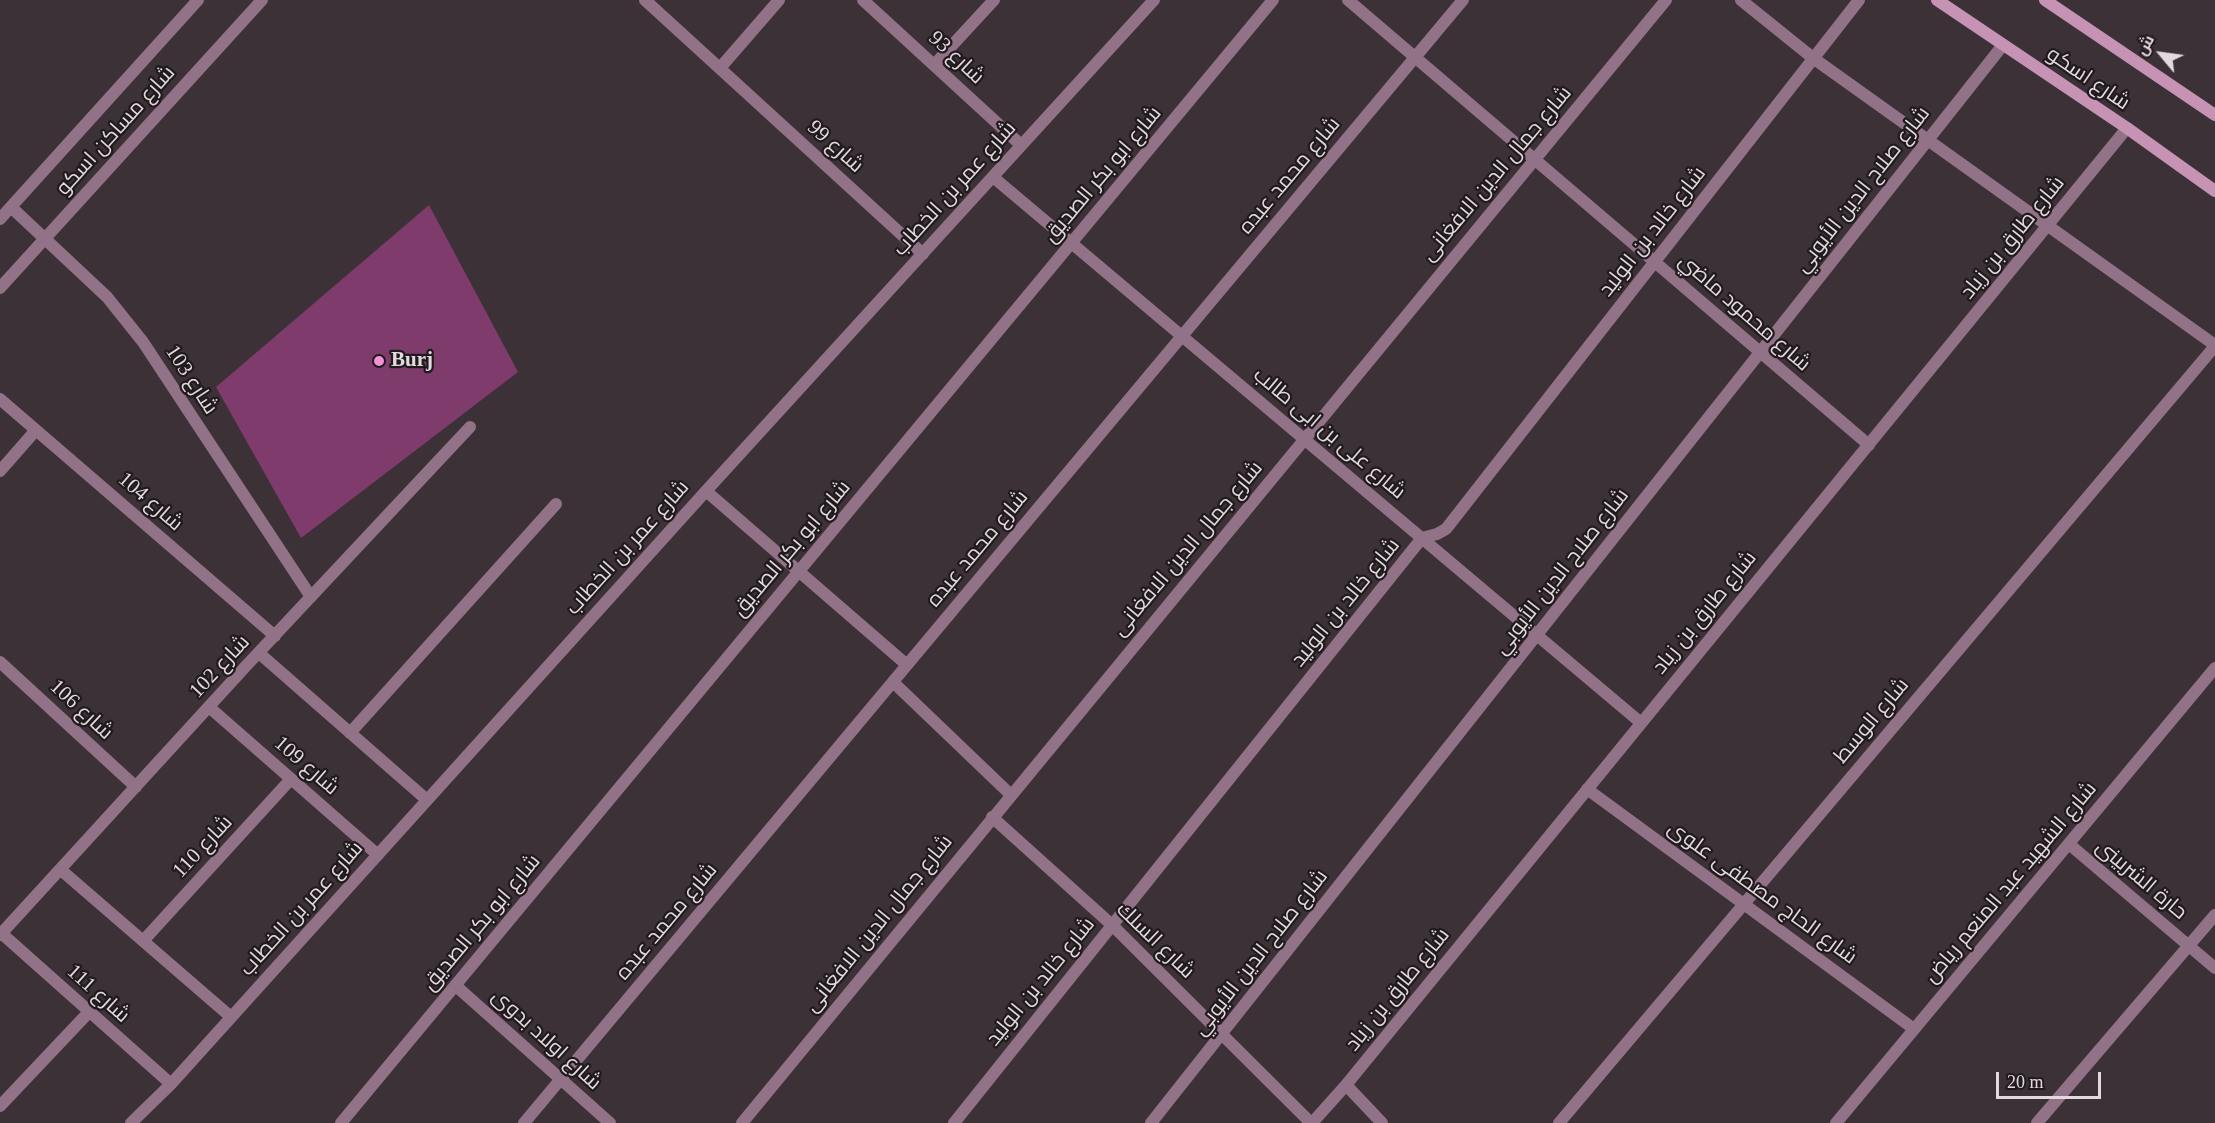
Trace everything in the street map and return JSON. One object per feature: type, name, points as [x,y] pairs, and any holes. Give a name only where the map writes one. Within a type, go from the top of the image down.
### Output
[{"type":"main road","name":"شارع اسكو","points":[[1937,0],[2127,128],[2215,191]]},
{"type":"main road","name":"شارع اسكو","points":[[2044,0],[2215,115]]},
{"type":"street","name":"شارع مساكن اسكو","points":[[0,219],[198,0]]},
{"type":"street","name":"شارع مساكن اسكو","points":[[0,288],[262,0]]},
{"type":"street","name":"شارع 99","points":[[645,0],[923,254]]},
{"type":"street","points":[[720,68],[779,0]]},
{"type":"street","name":"شارع 93","points":[[863,0],[1021,146]]},
{"type":"street","points":[[934,65],[994,0]]},
{"type":"street","name":"شارع عمر بن الخطاب","points":[[131,1123],[171,1084],[706,491],[1154,0]]},
{"type":"street","name":"شارع ابو بكر الصديق","points":[[341,1123],[1273,0]]},
{"type":"street","name":"شارع محمود ماضي","points":[[1348,0],[1869,445]]},
{"type":"street","name":"شارع محمد عبده","points":[[524,1123],[1463,0]]},
{"type":"street","name":"شارع جمال الدين الافغانى","points":[[742,1123],[1666,0]]},
{"type":"street","points":[[1741,0],[1813,58],[2215,346]]},
{"type":"street","name":"شارع خالد بن الوليد","points":[[954,1123],[1422,538],[1446,529],[1859,0]]},
{"type":"street","name":"شارع صلاح الدين الأيوبي","points":[[1151,1123],[2003,45]]},
{"type":"street","name":"شارع طارق بن زياد","points":[[1312,1123],[1346,1085],[2127,128]]},
{"type":"street","name":"شارع على بن ابى طالب","points":[[993,177],[1640,722]]},
{"type":"street","name":"شارع 103","points":[[10,207],[107,297],[143,342],[311,597]]},
{"type":"street","name":"شارع الوسط","points":[[1559,1123],[2215,346]]},
{"type":"street","name":"شارع 104","points":[[0,399],[275,636]]},
{"type":"street","name":"شارع 102","points":[[1,934],[208,707],[470,427]]},
{"type":"street","points":[[0,471],[36,430]]},
{"type":"street","points":[[706,491],[907,665]]},
{"type":"street","points":[[350,733],[556,504]]},
{"type":"street","points":[[259,653],[427,800]]},
{"type":"street","name":"شارع 106","points":[[0,662],[136,787]]},
{"type":"street","name":"شارع الشهيد عبد المنعم رياض","points":[[1836,1123],[2215,668]]},
{"type":"street","points":[[893,682],[1011,795]]},
{"type":"street","name":"شارع 109","points":[[208,707],[378,855]]},
{"type":"street","name":"شارع 110","points":[[143,941],[291,779]]},
{"type":"street","name":"شارع الحاج مصطفى علوى","points":[[1587,789],[1914,1029]]},
{"type":"street","name":"شارع السلك","points":[[992,817],[1112,925],[1312,1123]]},
{"type":"street","name":"حارة الشربينى","points":[[2069,844],[2215,968]]},
{"type":"street","points":[[61,870],[231,1017]]},
{"type":"street","points":[[2037,1123],[2215,915]]},
{"type":"street","name":"شارع 111","points":[[1,934],[171,1084]]},
{"type":"street","name":"شارع اولاد بدوى","points":[[456,986],[610,1123]]},
{"type":"street","points":[[0,1106],[89,1012]]},
{"type":"street","points":[[1346,1085],[1382,1123]]},
{"type":"building","name":"Burj","points":[[429,205],[518,372],[301,538],[216,387]]},
{"type":"place","name":"Burj","points":[[379,361]]}]
